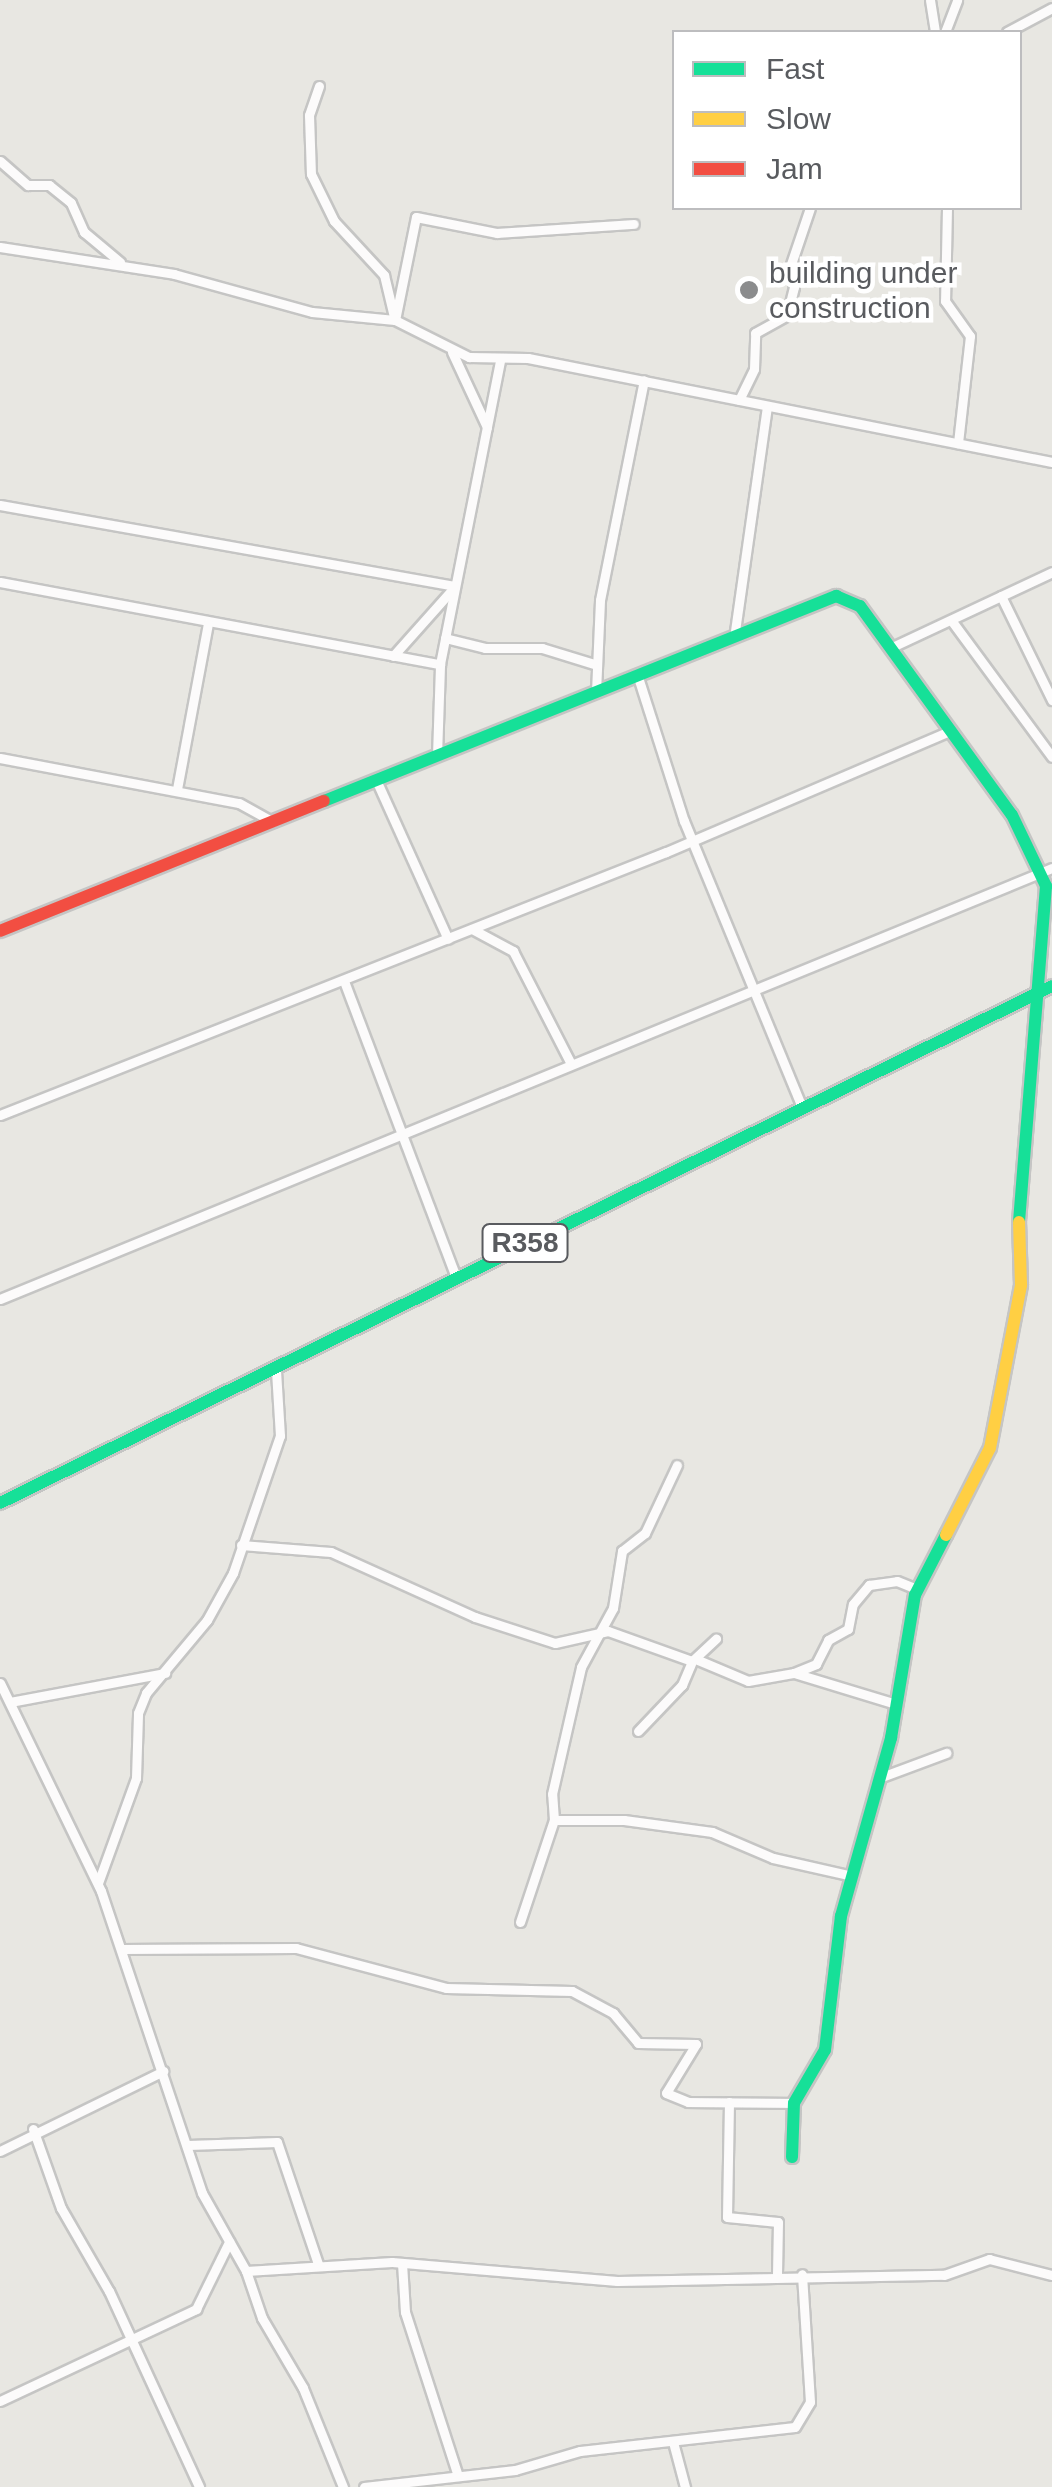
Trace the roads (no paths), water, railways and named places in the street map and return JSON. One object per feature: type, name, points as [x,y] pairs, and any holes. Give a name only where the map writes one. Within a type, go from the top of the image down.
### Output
[{"type":"street","points":[[930,0],[935,30]]},
{"type":"street","points":[[945,30],[958,0]]},
{"type":"street","points":[[1012,30],[1052,8]]},
{"type":"street","points":[[319,86],[310,116],[311,174],[334,221],[384,275],[395,320]]},
{"type":"street","points":[[0,161],[28,185],[49,185],[71,202],[84,232],[127,266]]},
{"type":"street","points":[[739,400],[754,369],[755,333],[787,315],[794,287],[790,267],[809,210]]},
{"type":"street","points":[[948,210],[945,301],[970,336],[958,443]]},
{"type":"street","points":[[395,320],[416,217],[498,233],[634,224]]},
{"type":"street","points":[[0,247],[127,266],[312,312],[395,320],[452,352],[500,361],[528,358],[767,408],[1050,458]]},
{"type":"street","points":[[452,352],[488,430]]},
{"type":"street","points":[[437,756],[440,664],[500,361]]},
{"type":"street","points":[[596,692],[594,664],[600,600],[644,380]]},
{"type":"street","points":[[735,632],[767,408]]},
{"type":"street","points":[[0,505],[453,587]]},
{"type":"street","points":[[890,648],[1052,572]]},
{"type":"street","points":[[0,582],[208,624],[440,664]]},
{"type":"street","points":[[393,656],[453,587]]},
{"type":"street","points":[[1000,596],[1052,700]]},
{"type":"street","points":[[0,931],[377,782],[735,632],[820,599],[845,597],[860,606],[1048,870],[1017,1182],[1022,1275],[996,1423],[985,1462],[917,1589],[896,1704],[838,1935],[826,2045],[794,2103],[792,2157]]},
{"type":"street","points":[[951,620],[1052,757]]},
{"type":"street","points":[[177,789],[208,624]]},
{"type":"street","points":[[445,638],[485,648],[542,648],[594,664]]},
{"type":"street","points":[[637,674],[752,994],[802,1107]]},
{"type":"street","points":[[0,1115],[694,840],[950,730]]},
{"type":"street","points":[[0,758],[238,802],[273,822]]},
{"type":"street","points":[[377,782],[448,938]]},
{"type":"street","points":[[0,1299],[1048,870]]},
{"type":"street","points":[[472,929],[512,951],[571,1064]]},
{"type":"street","points":[[344,981],[456,1275]]},
{"type":"street","name":"R358","points":[[0,1503],[276,1370],[456,1275],[1052,986]]},
{"type":"street","points":[[98,1883],[136,1778],[138,1713],[208,1620],[241,1546],[280,1436],[276,1370]]},
{"type":"street","points":[[520,1922],[554,1820],[552,1794],[581,1666],[597,1630],[613,1608],[622,1552],[645,1533],[677,1465]]},
{"type":"street","points":[[241,1546],[330,1552],[462,1611],[555,1643],[597,1630],[748,1681],[794,1673],[816,1664],[828,1640],[848,1629],[853,1604],[870,1585],[897,1581],[917,1589]]},
{"type":"street","points":[[638,1731],[682,1685],[695,1661],[716,1639]]},
{"type":"street","points":[[10,1702],[168,1672]]},
{"type":"street","points":[[794,1673],[896,1704]]},
{"type":"street","points":[[0,1683],[98,1883],[202,2193],[246,2271],[262,2318],[302,2388],[343,2487]]},
{"type":"street","points":[[876,1779],[946,1754]]},
{"type":"street","points":[[554,1820],[624,1820],[712,1832],[774,1858],[852,1876]]},
{"type":"street","points":[[121,1948],[296,1948],[446,1988],[589,1995],[638,2043],[696,2044],[666,2092],[685,2102],[794,2103]]},
{"type":"street","points":[[0,2150],[33,2129],[163,2070]]},
{"type":"street","points":[[729,2102],[727,2216],[778,2222],[777,2274]]},
{"type":"street","points":[[33,2129],[61,2208],[130,2340],[199,2487]]},
{"type":"street","points":[[188,2145],[277,2142],[318,2264]]},
{"type":"street","points":[[0,2401],[196,2309],[229,2242]]},
{"type":"street","points":[[246,2271],[402,2262],[617,2281],[777,2274],[944,2275],[989,2259],[1052,2275]]},
{"type":"street","points":[[402,2262],[404,2312],[458,2476]]},
{"type":"street","points":[[364,2487],[515,2470],[580,2451],[795,2427],[803,2420],[810,2402],[802,2274]]},
{"type":"street","points":[[673,2442],[684,2487]]},
{"type":"place","name":"building under construction","points":[[749,290]]}]
